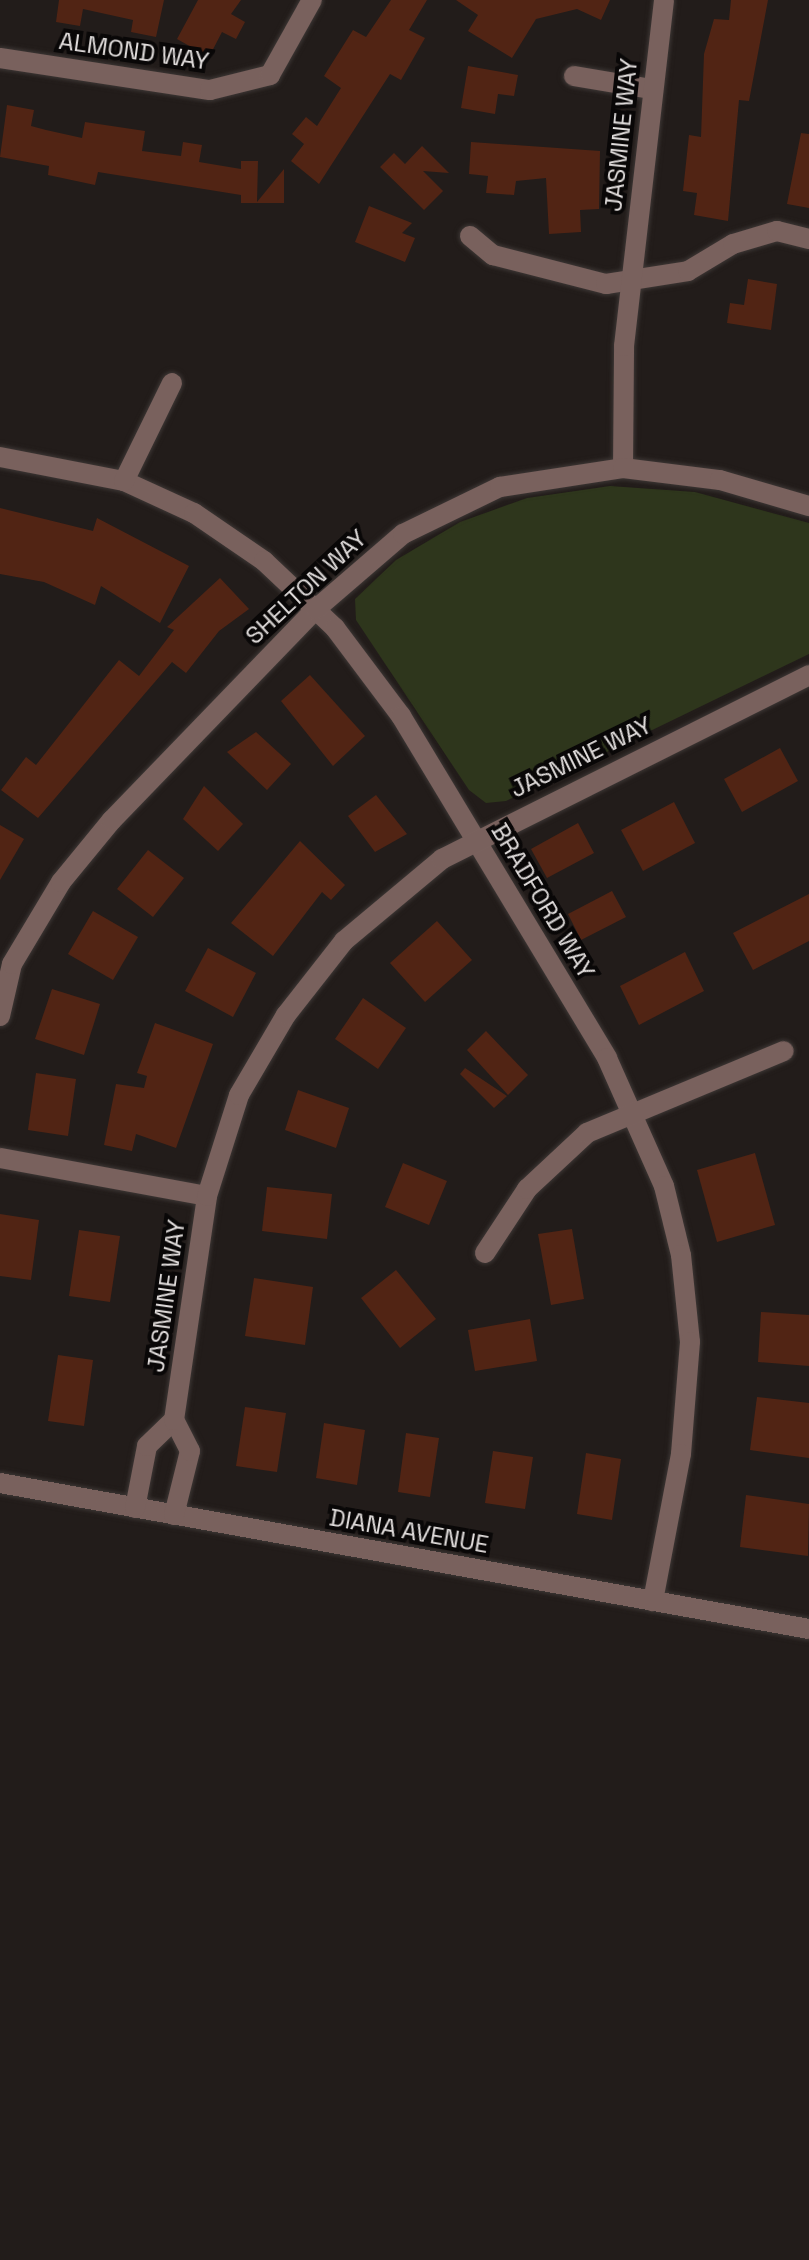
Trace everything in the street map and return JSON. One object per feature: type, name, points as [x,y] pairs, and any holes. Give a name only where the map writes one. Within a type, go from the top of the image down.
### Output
[{"type":"street","name":"ALMOND WAY","points":[[0,58],[210,90],[270,75],[312,0]]},
{"type":"street","name":"JASMINE WAY","points":[[623,468],[624,346],[636,284],[651,89],[664,0]]},
{"type":"street","points":[[574,76],[651,89]]},
{"type":"street","points":[[470,236],[493,255],[560,276],[636,284],[688,271],[733,244],[777,231],[809,239]]},
{"type":"street","points":[[124,481],[172,383]]},
{"type":"street","name":"BRADFORD WAY","points":[[0,457],[124,481],[194,513],[316,609],[379,681],[635,1111],[681,1255],[690,1342],[681,1454],[653,1601]]},
{"type":"street","name":"SHELTON WAY","points":[[0,1016],[12,964],[61,882],[149,779],[372,556],[433,515],[539,477],[623,468],[720,480],[809,506]]},
{"type":"street","name":"JASMINE WAY","points":[[174,1420],[207,1196],[239,1095],[286,1015],[344,941],[403,885],[475,839],[809,675]]},
{"type":"street","points":[[485,1253],[553,1161],[587,1133],[784,1051]]},
{"type":"street","points":[[0,1158],[207,1196]]},
{"type":"street","points":[[135,1508],[147,1446],[174,1420],[190,1451],[174,1515]]},
{"type":"street","name":"DIANA AVENUE","points":[[0,1483],[809,1629]]},
{"type":"green space","points":[[610,486],[695,492],[809,523],[809,654],[506,801],[486,803],[469,790],[356,620],[355,599],[396,560],[460,522],[527,498]]},
{"type":"building","points":[[59,0],[164,0],[156,37],[131,32],[133,20],[83,9],[80,26],[56,22]]},
{"type":"building","points":[[198,0],[241,0],[231,14],[245,22],[236,39],[222,32],[209,57],[177,39]]},
{"type":"building","points":[[391,0],[427,0],[409,30],[425,38],[401,80],[390,74],[319,184],[291,161],[304,144],[292,134],[306,117],[317,126],[341,88],[324,76],[353,30],[366,37]]},
{"type":"building","points":[[456,0],[610,0],[601,20],[577,9],[536,19],[512,58],[468,31],[478,15]]},
{"type":"building","points":[[731,0],[768,0],[749,101],[739,100],[728,221],[694,215],[697,193],[683,191],[689,135],[701,137],[704,54],[714,19],[729,20]]},
{"type":"building","points":[[468,66],[518,75],[514,96],[498,94],[495,114],[461,108]]},
{"type":"building","points":[[7,105],[34,110],[31,126],[46,130],[82,138],[85,122],[145,131],[142,151],[181,156],[183,142],[202,145],[199,162],[241,169],[241,161],[258,161],[257,202],[284,169],[284,203],[241,203],[241,195],[98,172],[95,185],[48,175],[49,166],[0,157]]},
{"type":"building","points":[[801,133],[809,134],[809,208],[787,204]]},
{"type":"building","points":[[471,142],[600,151],[599,209],[580,210],[581,232],[549,234],[546,178],[516,181],[514,195],[486,193],[488,176],[469,174]]},
{"type":"building","points":[[422,146],[449,173],[423,171],[443,191],[424,210],[380,167],[394,153],[405,164]]},
{"type":"building","points":[[369,206],[412,223],[402,233],[415,238],[405,262],[355,242]]},
{"type":"building","points":[[748,279],[777,284],[771,330],[727,323],[730,303],[744,305]]},
{"type":"building","points":[[0,508],[93,531],[97,518],[189,566],[160,623],[101,586],[95,605],[44,582],[0,574]]},
{"type":"building","points":[[220,578],[249,609],[219,631],[186,673],[172,662],[38,818],[1,790],[26,757],[36,765],[119,660],[139,676],[174,630],[167,627]]},
{"type":"building","points":[[310,675],[365,736],[333,766],[281,701]]},
{"type":"building","points":[[256,732],[291,764],[267,790],[227,752]]},
{"type":"building","points":[[780,748],[798,781],[742,812],[724,779]]},
{"type":"building","points":[[204,786],[243,824],[218,851],[183,819]]},
{"type":"building","points":[[376,795],[407,834],[375,852],[348,816]]},
{"type":"building","points":[[674,802],[695,843],[643,871],[621,830]]},
{"type":"building","points":[[578,823],[594,853],[547,878],[531,849]]},
{"type":"building","points":[[0,825],[24,839],[0,880]]},
{"type":"building","points":[[300,841],[345,885],[331,900],[322,892],[273,956],[231,923]]},
{"type":"building","points":[[148,850],[184,878],[153,917],[117,889]]},
{"type":"building","points":[[612,891],[626,917],[581,940],[568,914]]},
{"type":"building","points":[[809,894],[809,941],[753,970],[733,933]]},
{"type":"building","points":[[93,911],[138,937],[113,980],[68,954]]},
{"type":"building","points":[[437,921],[472,960],[425,1002],[390,963]]},
{"type":"building","points":[[208,948],[256,973],[233,1017],[185,991]]},
{"type":"building","points":[[685,952],[704,991],[639,1025],[620,986]]},
{"type":"building","points":[[52,989],[100,1004],[84,1055],[35,1039]]},
{"type":"building","points":[[363,998],[406,1028],[378,1069],[335,1039]]},
{"type":"building","points":[[155,1023],[213,1044],[176,1148],[136,1134],[132,1151],[104,1145],[116,1084],[144,1088],[147,1076],[137,1073]]},
{"type":"building","points":[[486,1031],[528,1075],[508,1095],[467,1050]]},
{"type":"building","points":[[465,1068],[507,1096],[494,1108],[460,1074]]},
{"type":"building","points":[[36,1073],[76,1079],[68,1136],[28,1130]]},
{"type":"building","points":[[298,1090],[349,1108],[336,1148],[285,1130]]},
{"type":"building","points":[[755,1153],[775,1225],[717,1242],[697,1170]]},
{"type":"building","points":[[403,1163],[447,1181],[429,1225],[385,1207]]},
{"type":"building","points":[[267,1187],[332,1194],[327,1239],[262,1231]]},
{"type":"building","points":[[0,1214],[39,1220],[31,1280],[0,1276]]},
{"type":"building","points":[[572,1229],[584,1299],[551,1305],[538,1234]]},
{"type":"building","points":[[79,1230],[120,1236],[110,1302],[69,1296]]},
{"type":"building","points":[[396,1270],[436,1319],[400,1348],[361,1298]]},
{"type":"building","points":[[254,1278],[313,1287],[305,1345],[245,1336]]},
{"type":"building","points":[[761,1312],[809,1315],[809,1366],[758,1362]]},
{"type":"building","points":[[530,1319],[537,1361],[475,1371],[468,1330]]},
{"type":"building","points":[[58,1355],[93,1360],[84,1426],[48,1421]]},
{"type":"building","points":[[757,1397],[809,1403],[809,1458],[750,1450]]},
{"type":"building","points":[[245,1407],[286,1413],[277,1472],[236,1466]]},
{"type":"building","points":[[324,1423],[365,1430],[357,1485],[316,1478]]},
{"type":"building","points":[[406,1433],[439,1438],[430,1497],[398,1492]]},
{"type":"building","points":[[493,1451],[533,1457],[525,1509],[485,1503]]},
{"type":"building","points":[[586,1453],[621,1459],[612,1520],[577,1514]]},
{"type":"building","points":[[746,1495],[809,1504],[808,1556],[740,1547]]}]
